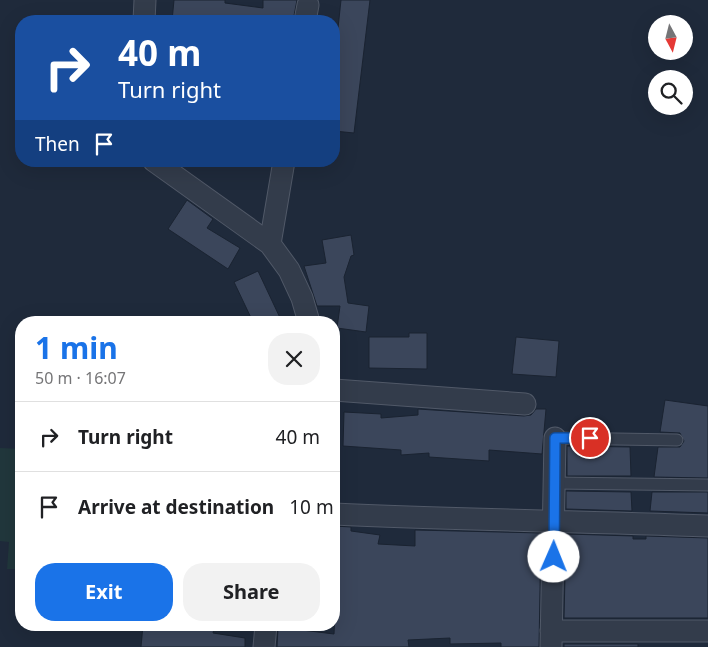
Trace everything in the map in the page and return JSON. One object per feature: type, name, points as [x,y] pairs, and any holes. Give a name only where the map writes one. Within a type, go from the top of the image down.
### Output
[{"type":"street","points":[[144,15],[145,0]]},
{"type":"street","points":[[162,167],[270,244],[289,270],[302,298],[307,316]]},
{"type":"street","points":[[270,244],[283,167]]},
{"type":"street","points":[[340,390],[525,404]]},
{"type":"street","points":[[555,438],[551,639],[708,631]]},
{"type":"street","points":[[340,514],[464,520],[554,520],[708,526]]},
{"type":"street","points":[[264,647],[265,631]]},
{"type":"lane","points":[[555,438],[677,440]]},
{"type":"lane","points":[[555,483],[708,485]]},
{"type":"green space","points":[[0,448],[15,449],[15,569],[7,569],[9,542],[0,541]]},
{"type":"building","points":[[174,0],[225,0],[225,3],[263,8],[263,0],[297,0],[294,15],[173,15]]},
{"type":"building","points":[[341,0],[370,0],[354,133],[340,132]]},
{"type":"building","points":[[187,200],[213,219],[207,228],[240,248],[228,269],[168,229]]},
{"type":"building","points":[[351,235],[354,255],[351,256],[344,277],[348,303],[369,306],[366,332],[340,328],[340,306],[317,306],[304,266],[326,263],[322,240]]},
{"type":"building","points":[[258,271],[279,316],[250,316],[234,282]]},
{"type":"building","points":[[409,333],[427,333],[427,369],[369,368],[369,337],[409,337]]},
{"type":"building","points":[[516,337],[559,341],[556,377],[512,374]]},
{"type":"building","points":[[665,400],[708,406],[708,478],[654,477],[658,447],[680,447],[684,441],[680,433],[660,432]]},
{"type":"building","points":[[418,409],[524,416],[531,415],[536,409],[546,409],[542,454],[489,450],[489,461],[429,457],[429,453],[401,455],[401,450],[343,446],[344,412],[381,414],[381,418],[418,415]]},
{"type":"building","points":[[567,446],[630,447],[631,476],[567,476]]},
{"type":"building","points":[[566,491],[631,492],[632,511],[566,509]]},
{"type":"building","points":[[652,492],[708,492],[708,513],[650,511]]},
{"type":"building","points":[[340,526],[351,527],[351,531],[380,535],[378,544],[415,546],[415,530],[541,533],[539,647],[501,647],[501,643],[450,644],[450,638],[408,640],[409,647],[277,647],[278,631],[310,631],[334,634],[334,631],[340,631]]},
{"type":"building","points":[[566,534],[633,536],[633,539],[646,539],[646,536],[708,538],[708,618],[564,618]]},
{"type":"building","points":[[142,631],[214,631],[213,633],[245,638],[245,647],[141,647]]},
{"type":"building","points":[[564,644],[638,644],[638,647],[564,647]]},
{"type":"route","points":[[554,557],[555,438],[590,438]]}]
